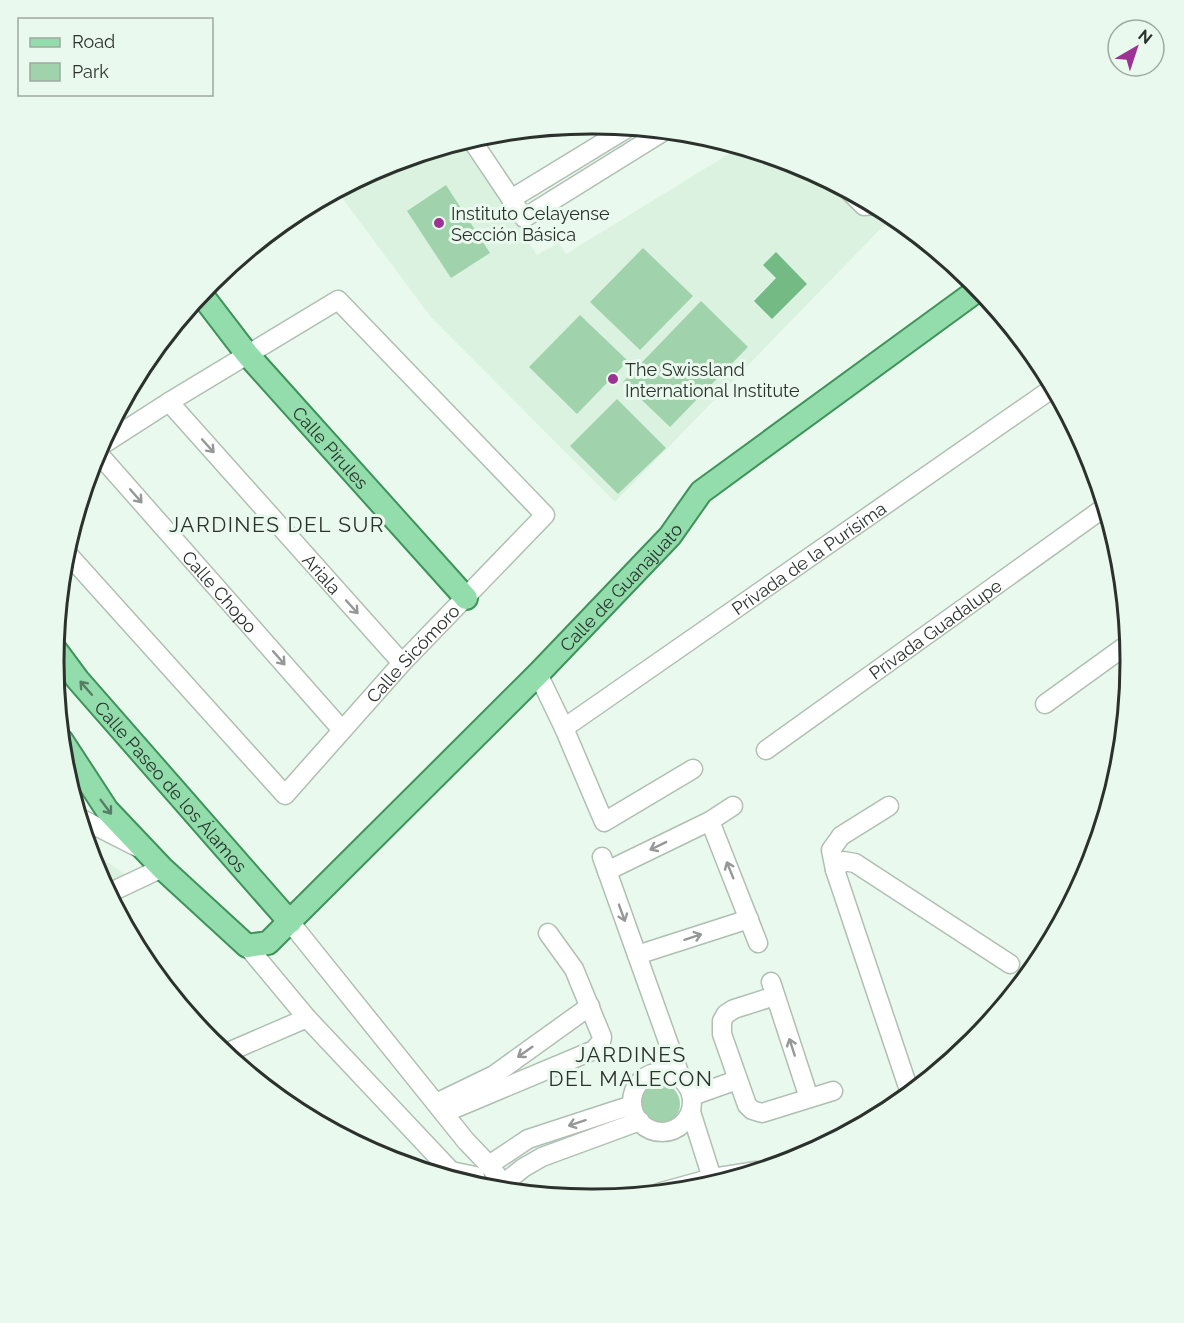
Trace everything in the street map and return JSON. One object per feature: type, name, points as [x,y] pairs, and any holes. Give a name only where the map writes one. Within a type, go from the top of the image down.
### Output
[{"type":"main road","name":"Calle de Guanajuato","points":[[290,922],[538,674],[670,536],[700,492],[971,295]]},
{"type":"main road","name":"Calle Pirules","points":[[207,302],[247,354],[466,597]]},
{"type":"main road","name":"Calle Paseo de los Álamos","points":[[64,661],[290,922]]},
{"type":"main road","points":[[74,760],[107,810],[162,868],[246,946],[268,943],[290,922]]},
{"type":"street","points":[[511,199],[616,135]]},
{"type":"street","points":[[476,147],[524,218],[653,138]]},
{"type":"street","points":[[591,150],[604,168]]},
{"type":"street","name":"Calle Sicómoro","points":[[75,561],[285,795],[402,663],[545,515],[338,300],[247,354]]},
{"type":"street","points":[[115,437],[247,354]]},
{"type":"street","name":"Privada de la Purísima","points":[[564,728],[1046,393]]},
{"type":"street","name":"Ariala","points":[[169,402],[402,663]]},
{"type":"street","name":"Calle Chopo","points":[[105,461],[342,730]]},
{"type":"street","name":"Privada Guadalupe","points":[[766,750],[1098,512]]},
{"type":"street","points":[[1044,704],[1119,650]]},
{"type":"street","points":[[538,674],[604,822],[693,769]]},
{"type":"street","points":[[681,1078],[604,864],[710,821],[733,806]]},
{"type":"street","points":[[889,806],[841,836],[831,850],[835,870],[907,1084]]},
{"type":"street","points":[[710,821],[758,944]]},
{"type":"street","points":[[90,823],[144,850]]},
{"type":"street","points":[[835,870],[843,861],[855,863],[1010,964]]},
{"type":"street","points":[[117,889],[162,868]]},
{"type":"street","points":[[637,955],[749,919]]},
{"type":"street","name":"Calle Paseo de los Álamos","points":[[290,922],[495,1180]]},
{"type":"street","points":[[440,1108],[498,1082],[598,1046],[602,1037],[574,969],[548,933]]},
{"type":"street","points":[[246,946],[307,1018],[449,1169]]},
{"type":"street","points":[[809,1098],[773,989],[726,1014],[722,1021],[722,1034],[747,1105],[757,1112],[768,1112],[833,1091]]},
{"type":"street","points":[[498,1082],[590,1006]]},
{"type":"street","points":[[235,1049],[307,1018]]},
{"type":"street","points":[[662,1071],[672,1052]]},
{"type":"street","points":[[700,1139],[648,1128],[636,1113],[633,1095],[637,1085],[652,1073],[662,1071],[681,1078],[688,1086],[711,1175]]},
{"type":"street","points":[[668,1131],[678,1128],[686,1121],[692,1104],[737,1080]]},
{"type":"street","points":[[480,1176],[528,1139],[636,1113]]},
{"type":"street","points":[[508,1182],[523,1168],[542,1157],[636,1113]]},
{"type":"street","name":"Calle Paseo de los Álamos","points":[[466,1142],[480,1176]]},
{"type":"shaded area","name":"The Swissland International Institute","points":[[467,149],[537,255],[559,243],[566,254],[731,153],[794,174],[825,188],[886,224],[615,502],[430,316],[342,197],[390,174]]},
{"type":"shaded area","points":[[776,252],[807,284],[772,319],[754,301],[776,278],[763,265]]},
{"type":"shaded area","points":[[104,860],[126,875],[128,882],[116,888]]},
{"type":"green space","points":[[446,185],[490,253],[451,278],[407,211]]},
{"type":"green space","points":[[643,248],[693,296],[640,350],[590,302]]},
{"type":"green space","points":[[701,301],[748,347],[670,427],[623,382]]},
{"type":"green space","points":[[580,315],[628,361],[577,414],[529,367]]},
{"type":"green space","points":[[617,399],[666,448],[618,494],[570,446]]},
{"type":"green space","points":[[659,1083],[674,1089],[680,1104],[674,1119],[659,1125],[644,1119],[638,1104],[644,1089]]},
{"type":"place","name":"Instituto Celayense Sección Básica","points":[[439,223]]},
{"type":"place","name":"The Swissland International Institute","points":[[613,379]]},
{"type":"district","name":"JARDINES DEL SUR","points":[[277,524]]},
{"type":"district","name":"JARDINES DEL MALECON","points":[[631,1066]]}]
